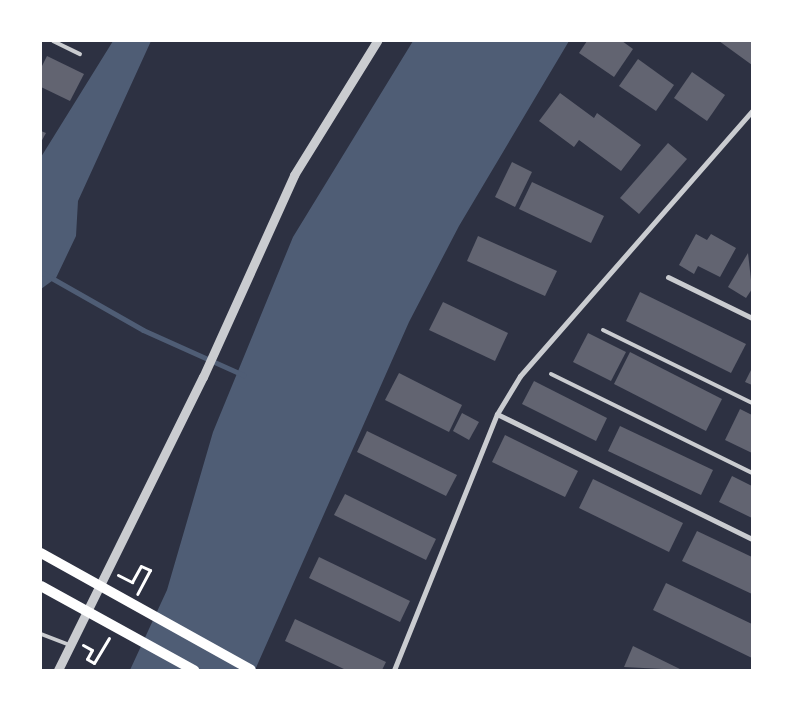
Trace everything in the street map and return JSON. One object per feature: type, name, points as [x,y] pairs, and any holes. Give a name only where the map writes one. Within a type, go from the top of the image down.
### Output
[{"type":"main road","points":[[41,554],[251,670]]},
{"type":"main road","points":[[41,586],[194,670]]},
{"type":"street","points":[[58,670],[204,377],[294,174],[377,41]]},
{"type":"street","points":[[394,670],[497,414],[520,376],[752,111]]},
{"type":"street","points":[[668,277],[752,318]]},
{"type":"street","points":[[497,414],[752,539]]},
{"type":"lane","points":[[53,41],[80,54]]},
{"type":"lane","points":[[603,330],[752,403]]},
{"type":"lane","points":[[551,374],[752,473]]},
{"type":"lane","points":[[41,634],[72,643]]},
{"type":"path","points":[[108,570],[132,582],[141,566],[150,570],[132,604]]},
{"type":"path","points":[[72,643],[92,650],[87,659],[94,663],[115,626]]},
{"type":"water","points":[[113,41],[151,41],[78,201],[76,236],[56,278],[41,289],[41,157]]},
{"type":"water","points":[[413,41],[569,41],[459,226],[409,322],[255,670],[130,670],[167,590],[213,432],[293,237]]},
{"type":"building","points":[[587,41],[622,41],[633,49],[614,77],[579,53]]},
{"type":"building","points":[[719,41],[752,41],[752,65]]},
{"type":"building","points":[[47,56],[84,74],[70,101],[41,87],[41,68]]},
{"type":"building","points":[[638,59],[674,85],[656,111],[619,86]]},
{"type":"building","points":[[692,72],[725,95],[707,121],[674,98]]},
{"type":"building","points":[[560,93],[594,118],[597,113],[641,145],[621,171],[579,140],[574,147],[539,121]]},
{"type":"building","points":[[41,131],[46,133],[41,142]]},
{"type":"building","points":[[668,143],[687,159],[639,214],[620,198]]},
{"type":"building","points":[[512,162],[532,172],[515,207],[495,197]]},
{"type":"building","points":[[532,182],[604,216],[591,243],[519,209]]},
{"type":"building","points":[[696,234],[707,240],[711,234],[736,248],[720,277],[698,266],[694,274],[679,265]]},
{"type":"building","points":[[478,236],[557,271],[545,296],[467,261]]},
{"type":"building","points":[[748,253],[752,289],[746,298],[728,287]]},
{"type":"building","points":[[640,292],[746,344],[731,373],[626,321]]},
{"type":"building","points":[[443,302],[508,333],[495,361],[429,330]]},
{"type":"building","points":[[588,333],[626,352],[611,381],[573,362]]},
{"type":"building","points":[[630,352],[722,399],[706,431],[614,384]]},
{"type":"building","points":[[752,368],[752,385],[745,382]]},
{"type":"building","points":[[399,373],[462,405],[449,432],[385,400]]},
{"type":"building","points":[[534,381],[607,418],[596,441],[522,404]]},
{"type":"building","points":[[740,409],[752,415],[752,453],[725,440]]},
{"type":"building","points":[[462,413],[479,422],[469,440],[453,431]]},
{"type":"building","points":[[620,426],[713,470],[701,495],[608,451]]},
{"type":"building","points":[[367,431],[457,475],[446,496],[357,452]]},
{"type":"building","points":[[505,435],[578,471],[565,497],[492,462]]},
{"type":"building","points":[[732,476],[752,486],[752,518],[719,502]]},
{"type":"building","points":[[593,479],[683,523],[669,552],[579,508]]},
{"type":"building","points":[[345,494],[436,539],[426,560],[334,515]]},
{"type":"building","points":[[697,531],[752,557],[752,594],[682,561]]},
{"type":"building","points":[[319,557],[410,601],[400,622],[309,578]]},
{"type":"building","points":[[666,583],[752,624],[752,658],[653,610]]},
{"type":"building","points":[[295,619],[386,662],[382,670],[346,670],[285,641]]},
{"type":"building","points":[[633,646],[682,670],[624,667]]},
{"type":"waterway","points":[[41,272],[143,330],[243,375]]}]
